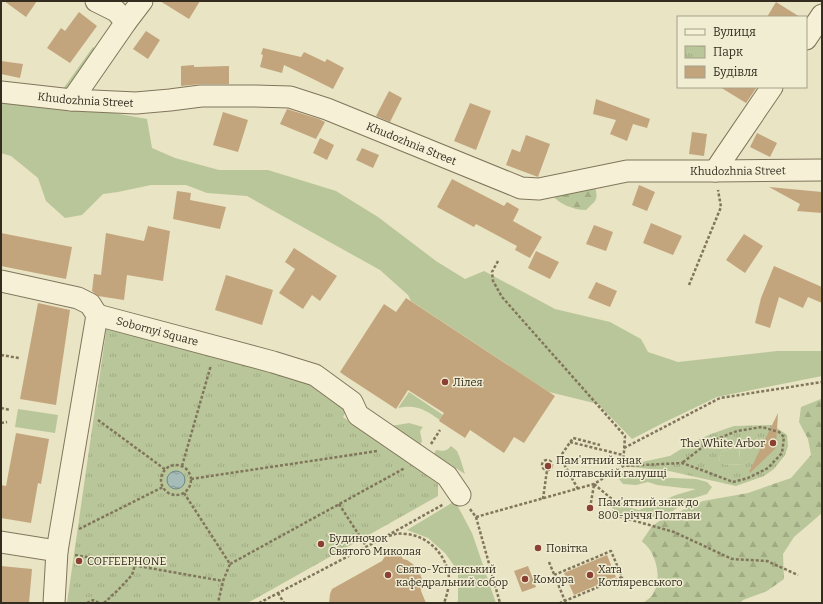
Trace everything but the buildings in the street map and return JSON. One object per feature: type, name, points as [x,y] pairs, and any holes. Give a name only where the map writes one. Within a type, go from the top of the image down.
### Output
[{"type":"street","points":[[96,1],[116,10],[126,22]]},
{"type":"street","points":[[72,100],[142,1]]},
{"type":"street","points":[[807,38],[822,16]]},
{"type":"street","points":[[715,171],[771,88]]},
{"type":"street","name":"Khudozhnia Street","points":[[1,92],[72,100],[136,103],[201,96],[290,97],[334,112],[521,188],[539,189],[627,171],[822,170]]},
{"type":"street","points":[[1,281],[78,298],[90,304],[97,315],[57,551],[54,603]]},
{"type":"street","name":"Sobornyi Square","points":[[97,315],[273,362],[315,375],[352,402],[358,415],[447,476],[460,495]]},
{"type":"street","points":[[1,542],[57,551]]},
{"type":"path","points":[[689,285],[721,207]]},
{"type":"path","points":[[498,261],[492,272],[493,281],[502,297],[625,436],[623,466]]},
{"type":"path","points":[[182,466],[216,347]]},
{"type":"path","points":[[1,355],[19,358]]},
{"type":"path","points":[[624,448],[720,398],[822,382]]},
{"type":"path","points":[[1,408],[10,410]]},
{"type":"path","points":[[94,418],[166,470]]},
{"type":"path","points":[[1,423],[7,422]]},
{"type":"path","points":[[476,517],[594,484],[623,466],[682,463],[733,482],[748,478],[768,468],[782,453],[784,437],[779,432],[762,427],[737,431],[709,442],[682,463]]},
{"type":"path","points":[[218,603],[223,581],[230,564],[422,458],[440,430]]},
{"type":"path","points":[[578,489],[560,457],[573,438],[600,445]]},
{"type":"path","points":[[570,442],[623,455]]},
{"type":"path","points":[[192,479],[404,447]]},
{"type":"path","points":[[548,460],[552,463],[552,467],[547,470],[543,468],[542,464],[544,461],[548,460]]},
{"type":"path","points":[[177,465],[182,466],[189,471],[192,479],[191,486],[187,491],[180,495],[172,495],[165,490],[161,482],[166,470],[177,465]]},
{"type":"path","points":[[543,499],[547,470]]},
{"type":"path","points":[[590,508],[594,484]]},
{"type":"path","points":[[594,484],[613,500],[614,515],[674,532],[732,559],[767,561],[798,575]]},
{"type":"path","points":[[77,530],[163,487]]},
{"type":"path","points":[[184,493],[230,564]]},
{"type":"path","points":[[259,603],[383,538],[460,495],[476,517],[500,603]]},
{"type":"path","points":[[339,504],[366,546]]},
{"type":"path","points":[[383,538],[397,534],[412,535],[426,541],[437,550],[445,563],[449,578],[448,593],[444,603]]},
{"type":"path","points":[[57,551],[223,581]]},
{"type":"path","points":[[554,575],[611,551],[622,577],[560,603]]},
{"type":"path","points":[[549,562],[565,601]]},
{"type":"path","points":[[104,603],[132,575],[135,565]]},
{"type":"path","points":[[278,593],[284,603]]},
{"type":"path","points":[[87,603],[93,600],[99,603]]},
{"type":"green space","points":[[93,47],[101,53],[72,94],[63,89]]},
{"type":"green space","points":[[1,103],[114,113],[147,119],[152,148],[175,158],[219,170],[268,170],[336,191],[378,217],[436,261],[465,279],[484,271],[555,309],[610,322],[641,339],[648,352],[678,362],[777,351],[822,351],[822,376],[717,397],[632,439],[598,404],[549,392],[411,301],[408,295],[380,270],[247,196],[207,193],[186,185],[151,185],[103,194],[82,215],[65,218],[46,201],[38,178],[11,156],[1,153]]},
{"type":"green space","points":[[595,187],[597,195],[596,198],[586,210],[567,206],[554,198],[551,194]]},
{"type":"green space","points":[[107,325],[312,379],[349,406],[343,417],[438,484],[438,496],[247,603],[67,603]]},
{"type":"green space","points":[[409,392],[443,415],[440,420],[430,413],[416,407],[398,408]]},
{"type":"green space","points":[[821,399],[822,513],[794,537],[783,554],[784,579],[767,591],[743,600],[740,603],[643,603],[653,594],[658,576],[655,560],[650,550],[642,541],[652,526],[661,520],[703,501],[748,493],[791,478],[811,455],[808,439],[799,422],[801,407]]},
{"type":"green space","points":[[18,409],[58,415],[55,433],[15,427]]},
{"type":"green space","points":[[409,423],[423,427],[420,431],[422,441],[420,445],[391,426]]},
{"type":"green space","points":[[771,425],[787,435],[788,446],[785,455],[774,469],[764,476],[736,486],[669,471],[623,466],[670,456],[689,444],[734,426]],"holes":[[[741,446],[740,458],[744,464],[724,465],[724,462],[720,461],[720,456],[723,455],[722,452]]]},
{"type":"green space","points":[[451,446],[457,451],[465,474],[434,454],[436,450],[444,451]]},
{"type":"green space","points":[[741,446],[740,456],[741,460],[745,464],[724,465],[724,463],[721,462],[719,459],[722,452]]},
{"type":"green space","points":[[620,473],[649,477],[696,479],[707,482],[712,487],[707,494],[691,499],[671,512],[653,517],[635,517],[619,514],[613,508],[618,500],[627,507],[639,510],[676,495],[696,489],[657,485],[648,482],[636,485],[623,484],[619,479]]},
{"type":"green space","points":[[455,501],[472,533],[496,603],[457,603],[458,571],[445,553],[428,538],[407,530]]},
{"type":"water","points":[[176,471],[182,474],[185,480],[182,486],[176,489],[170,486],[167,480],[170,474]]},
{"type":"place","name":"Лілея","points":[[445,382]]},
{"type":"place","name":"The White Arbor","points":[[773,443]]},
{"type":"place","name":"Пам'ятний знак полтавській галушці","points":[[548,466]]},
{"type":"place","name":"Пам'ятний знак до 800-річчя Полтави","points":[[590,508]]},
{"type":"place","name":"Будиночок Святого Миколая","points":[[321,544]]},
{"type":"place","name":"Повітка","points":[[538,548]]},
{"type":"place","name":"COFFEEPHONE","points":[[79,561]]},
{"type":"place","name":"Свято-Успенський кафедральний собор","points":[[388,575]]},
{"type":"place","name":"Хата Котляревського","points":[[590,575]]},
{"type":"place","name":"Комора","points":[[525,579]]}]
